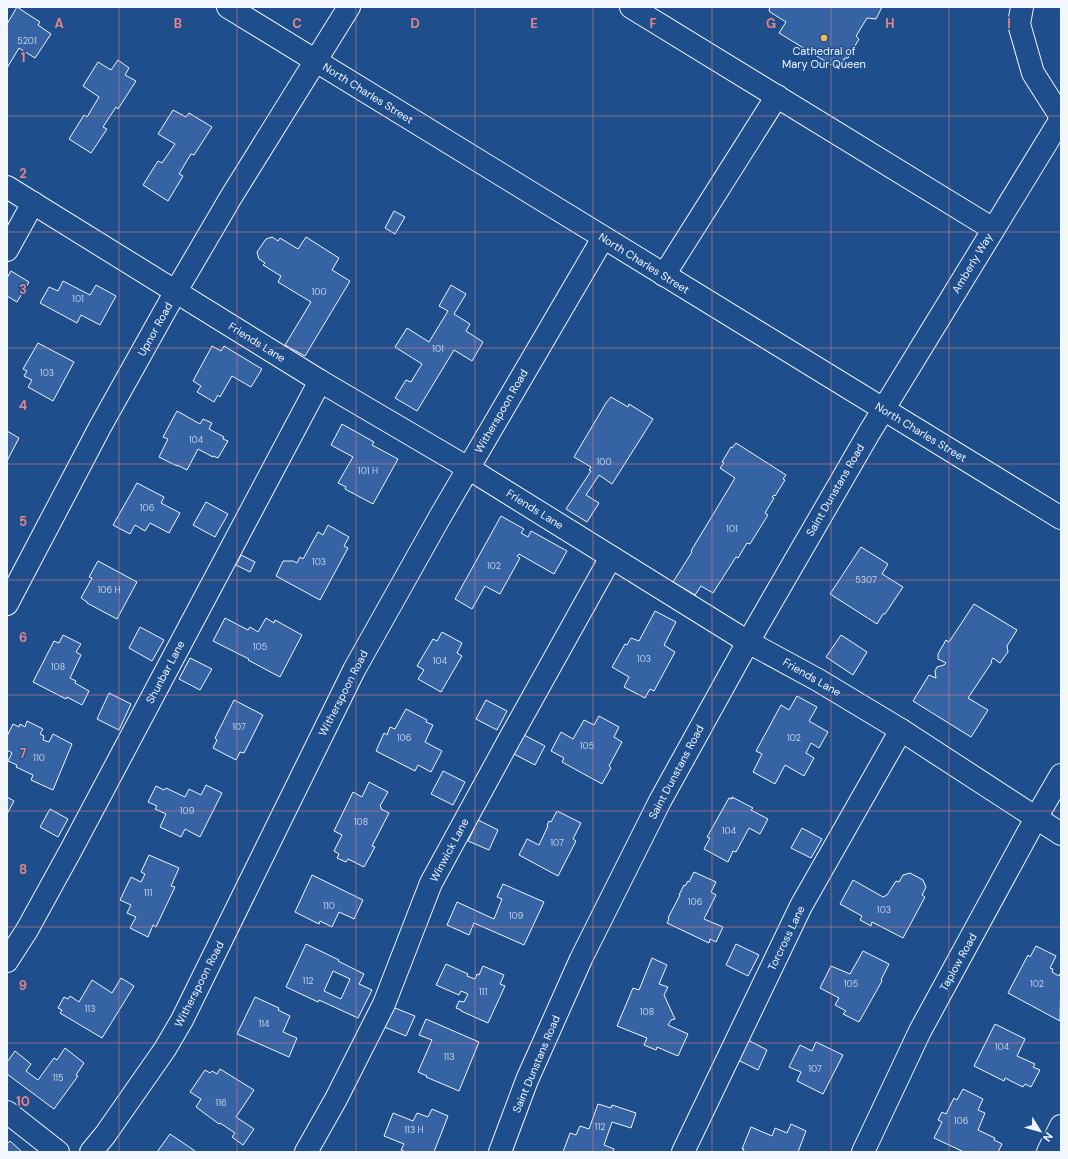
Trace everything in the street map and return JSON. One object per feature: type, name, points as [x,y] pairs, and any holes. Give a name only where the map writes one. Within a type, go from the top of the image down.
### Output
[{"type":"street","name":"North Charles Street","points":[[228,7],[1061,518]]},
{"type":"street","name":"Upnor Road","points":[[7,604],[100,427],[176,291],[231,197],[349,7]]},
{"type":"street","points":[[632,7],[993,230]]},
{"type":"street","points":[[1022,7],[1020,24],[1033,73],[1061,118]]},
{"type":"street","points":[[664,275],[777,96]]},
{"type":"street","name":"Amberly Way","points":[[883,408],[1061,118]]},
{"type":"street","name":"Friends Lane","points":[[7,188],[320,381],[468,468],[748,642],[818,680],[901,730],[1061,834]]},
{"type":"street","points":[[7,250],[33,203]]},
{"type":"street","name":"Witherspoon Road","points":[[91,1152],[105,1135],[165,1050],[182,1020],[354,670],[468,468],[603,238]]},
{"type":"street","name":"Shunbar Lane","points":[[7,960],[27,930],[68,856],[320,381]]},
{"type":"street","name":"Saint Dunstans Road","points":[[500,1152],[527,1080],[581,959],[660,801],[748,642],[883,408]]},
{"type":"street","name":"Winwick Lane","points":[[306,1152],[336,1099],[384,1004],[431,883],[611,557]]},
{"type":"street","name":"Torcross Lane","points":[[684,1152],[801,906],[901,730]]},
{"type":"street","name":"Taplow Road","points":[[863,1152],[920,1031],[1061,775]]},
{"type":"street","points":[[7,1112],[58,1152]]},
{"type":"street","points":[[1048,1152],[1061,1126]]},
{"type":"building","points":[[17,7],[40,22],[38,25],[51,34],[35,58],[19,48],[7,68],[7,24]]},
{"type":"building","name":"Cathedral of Mary Our Queen","points":[[770,7],[882,7],[876,19],[867,18],[856,36],[859,39],[848,58],[845,58],[838,69],[779,33],[786,22],[770,12]]},
{"type":"building","points":[[118,60],[129,68],[125,75],[136,81],[118,109],[116,107],[103,127],[107,129],[91,153],[69,139],[84,115],[87,117],[99,97],[83,86],[98,62],[111,70]]},
{"type":"building","points":[[173,110],[186,117],[189,113],[212,127],[194,155],[191,154],[179,174],[183,176],[168,201],[143,185],[158,161],[162,163],[175,144],[158,134]]},
{"type":"building","points":[[394,211],[405,217],[395,234],[385,228]]},
{"type":"building","points":[[272,237],[278,241],[280,238],[298,249],[306,237],[339,258],[332,270],[350,281],[305,356],[285,345],[311,302],[278,282],[281,276],[263,265],[265,263],[259,259],[257,252],[266,239]]},
{"type":"building","points":[[11,271],[29,282],[17,302],[7,296],[7,278]]},
{"type":"building","points":[[63,281],[90,295],[96,285],[116,296],[100,325],[81,315],[77,323],[40,303],[49,287],[58,291]]},
{"type":"building","points":[[451,285],[466,294],[454,314],[470,324],[466,331],[483,342],[472,361],[454,350],[417,411],[395,398],[406,380],[411,382],[422,364],[395,347],[407,328],[429,342],[448,311],[439,306]]},
{"type":"building","points":[[38,343],[74,362],[53,401],[28,387],[32,380],[24,376],[27,371],[23,369]]},
{"type":"building","points":[[212,346],[221,351],[224,346],[262,369],[251,387],[232,376],[220,397],[218,395],[214,402],[197,392],[201,386],[193,381]]},
{"type":"building","points":[[611,397],[628,407],[629,404],[653,419],[612,484],[599,475],[586,495],[599,503],[587,522],[566,509],[591,471],[589,470],[591,467],[574,457]]},
{"type":"building","points":[[177,411],[200,424],[203,419],[212,423],[209,429],[224,437],[223,439],[228,441],[218,458],[198,449],[187,470],[159,457],[168,439],[163,437]]},
{"type":"building","points":[[342,424],[374,442],[372,445],[398,459],[373,504],[345,489],[346,487],[338,483],[353,457],[331,445]]},
{"type":"building","points":[[7,431],[19,438],[7,461]]},
{"type":"building","points":[[736,443],[786,475],[783,479],[785,480],[775,496],[774,495],[772,497],[774,498],[765,513],[768,515],[750,544],[747,543],[738,558],[736,557],[713,593],[701,586],[695,595],[673,582],[735,478],[720,468],[724,463],[722,462],[731,447],[732,448]]},
{"type":"building","points":[[137,483],[164,497],[161,503],[180,513],[169,533],[150,523],[145,531],[135,525],[130,534],[113,525]]},
{"type":"building","points":[[206,502],[228,514],[215,537],[193,525]]},
{"type":"building","points":[[501,516],[524,529],[521,533],[528,537],[531,531],[567,551],[554,574],[519,554],[517,556],[520,558],[500,594],[485,586],[472,609],[455,599]]},
{"type":"building","points":[[328,525],[349,537],[344,546],[348,548],[320,600],[276,576],[283,561],[293,561],[297,563],[300,557],[303,559],[318,532],[323,535]]},
{"type":"building","points":[[861,547],[888,564],[882,574],[903,587],[877,624],[830,594]]},
{"type":"building","points":[[241,555],[255,562],[250,572],[236,565]]},
{"type":"building","points":[[98,561],[137,582],[117,619],[87,603],[81,598],[92,578],[89,577]]},
{"type":"building","points":[[974,604],[1017,630],[1007,646],[1008,652],[1000,663],[993,658],[991,661],[992,662],[968,698],[988,710],[971,737],[913,701],[929,675],[936,678],[935,671],[937,667],[946,663],[938,659],[938,654],[946,640],[949,642]]},
{"type":"building","points":[[655,611],[676,622],[664,645],[675,652],[654,691],[650,689],[645,698],[624,687],[629,677],[612,667],[625,644],[627,645],[631,638],[639,641]]},
{"type":"building","points":[[225,618],[248,630],[250,627],[258,632],[266,618],[274,623],[275,620],[302,635],[280,677],[213,641]]},
{"type":"building","points":[[140,627],[164,640],[152,661],[129,648]]},
{"type":"building","points":[[442,632],[462,643],[457,653],[462,656],[441,692],[418,679],[424,670],[417,666],[433,639],[437,641]]},
{"type":"building","points":[[63,635],[81,644],[76,652],[81,655],[70,678],[76,681],[75,683],[89,691],[82,705],[67,697],[66,699],[33,682],[54,641],[59,643]]},
{"type":"building","points":[[841,635],[867,652],[853,675],[826,657]]},
{"type":"building","points":[[190,658],[212,669],[200,690],[179,679]]},
{"type":"building","points":[[109,693],[131,704],[119,730],[97,719]]},
{"type":"building","points":[[797,696],[817,707],[809,721],[828,732],[819,748],[811,743],[806,753],[814,758],[804,776],[785,765],[775,784],[753,772],[762,754],[756,751],[781,705],[789,710]]},
{"type":"building","points":[[234,700],[263,715],[244,753],[240,752],[236,760],[213,748],[217,740],[215,738]]},
{"type":"building","points":[[486,700],[507,711],[497,730],[476,719]]},
{"type":"building","points":[[406,709],[427,720],[426,722],[433,725],[425,742],[442,751],[431,772],[418,765],[415,771],[376,751],[384,733],[387,735],[390,727],[395,729]]},
{"type":"building","points":[[599,716],[619,727],[614,737],[622,742],[609,766],[611,768],[602,784],[562,762],[564,758],[551,751],[561,732],[573,739],[584,720],[594,725]]},
{"type":"building","points":[[27,721],[43,729],[40,734],[44,736],[43,740],[49,742],[53,734],[72,744],[53,790],[31,780],[33,775],[16,767],[17,765],[8,761],[12,753],[7,750],[7,736],[13,724],[19,727],[20,724],[25,727]]},
{"type":"building","points":[[524,735],[545,746],[535,765],[514,754]]},
{"type":"building","points":[[443,771],[465,782],[453,805],[431,794]]},
{"type":"building","points":[[369,782],[388,792],[380,806],[381,809],[389,813],[372,846],[375,847],[364,867],[348,859],[346,862],[337,858],[339,854],[334,851],[342,835],[334,831],[353,792],[362,797]]},
{"type":"building","points":[[206,785],[222,793],[200,837],[185,829],[181,837],[160,827],[166,814],[155,809],[157,806],[148,802],[156,786],[164,790],[166,788],[185,797],[189,789],[201,795]]},
{"type":"building","points":[[7,797],[14,801],[7,814]]},
{"type":"building","points":[[732,797],[753,808],[751,810],[768,819],[760,834],[749,828],[736,852],[733,851],[728,862],[704,849],[710,838],[707,837],[729,798],[732,799]]},
{"type":"building","points":[[50,809],[68,819],[58,837],[40,827]]},
{"type":"building","points":[[557,811],[581,823],[573,839],[576,841],[558,876],[519,855],[527,839],[539,845],[549,821],[551,822]]},
{"type":"building","points":[[478,820],[498,830],[489,850],[468,841]]},
{"type":"building","points":[[802,828],[822,839],[811,858],[791,848]]},
{"type":"building","points":[[149,855],[179,868],[171,886],[175,887],[156,927],[153,925],[148,937],[130,928],[136,917],[127,913],[131,905],[120,900],[131,877],[141,882],[145,874],[141,872]]},
{"type":"building","points":[[694,872],[716,882],[711,892],[716,895],[704,919],[723,927],[716,942],[710,939],[709,943],[667,923],[684,885],[685,886],[688,881],[689,882]]},
{"type":"building","points":[[910,873],[923,880],[926,887],[922,895],[925,897],[903,938],[872,922],[871,926],[860,920],[862,916],[840,904],[853,880],[883,897],[887,895],[896,881],[899,882],[903,875]]},
{"type":"building","points":[[312,875],[363,900],[354,919],[339,912],[332,927],[320,921],[319,924],[295,912]]},
{"type":"building","points":[[503,884],[544,902],[524,945],[474,923],[469,935],[447,925],[457,902],[494,919],[502,899],[497,897]]},
{"type":"building","points":[[306,944],[364,974],[359,984],[372,990],[358,1018],[286,987]],"holes":[[[333,971],[350,979],[341,999],[324,991]]]},
{"type":"building","points":[[736,944],[759,955],[748,976],[726,965]]},
{"type":"building","points":[[1036,946],[1056,956],[1050,968],[1053,969],[1052,972],[1059,976],[1061,972],[1060,1021],[1008,993],[1028,955],[1030,957]]},
{"type":"building","points":[[863,951],[889,964],[881,980],[882,981],[859,1022],[843,1014],[846,1011],[835,1005],[839,998],[820,988],[831,966],[850,974]]},
{"type":"building","points":[[652,958],[667,965],[659,984],[668,987],[664,995],[675,1019],[671,1020],[668,1025],[688,1034],[678,1056],[657,1047],[656,1050],[644,1045],[647,1038],[617,1026],[633,988],[639,990]]},
{"type":"building","points":[[446,964],[468,974],[467,976],[475,979],[477,974],[479,975],[483,966],[504,975],[500,984],[505,986],[488,1023],[456,1008],[459,1001],[464,1002],[468,994],[461,991],[459,995],[436,985]]},
{"type":"building","points":[[121,978],[134,986],[102,1038],[60,1013],[62,1010],[58,1008],[64,997],[68,999],[70,996],[79,1002],[92,980],[112,993]]},
{"type":"building","points":[[255,997],[279,1008],[278,1010],[290,1016],[283,1032],[297,1038],[289,1057],[237,1034]]},
{"type":"building","points":[[390,1006],[415,1016],[406,1036],[382,1026]]},
{"type":"building","points":[[426,1019],[479,1042],[459,1091],[418,1072],[432,1040],[419,1035]]},
{"type":"building","points":[[995,1024],[1025,1039],[1017,1056],[1035,1064],[1033,1067],[1040,1070],[1031,1087],[1025,1084],[1023,1087],[1005,1078],[1004,1081],[974,1066]]},
{"type":"building","points":[[748,1040],[767,1050],[758,1070],[738,1060]]},
{"type":"building","points":[[816,1042],[843,1055],[823,1094],[797,1081],[801,1072],[789,1067],[800,1045],[812,1051]]},
{"type":"building","points":[[65,1048],[84,1063],[76,1075],[78,1076],[54,1109],[7,1074],[7,1062],[15,1051],[31,1064],[26,1071],[38,1080],[54,1058],[57,1060]]},
{"type":"building","points":[[220,1069],[254,1090],[236,1117],[254,1129],[243,1145],[232,1137],[235,1133],[220,1123],[219,1124],[196,1107],[201,1099],[190,1092],[205,1070],[210,1073],[212,1071],[217,1074]]},
{"type":"building","points":[[963,1089],[983,1099],[978,1110],[985,1113],[978,1130],[995,1138],[994,1140],[1002,1144],[998,1152],[964,1152],[934,1138],[942,1122],[938,1120],[942,1112],[946,1114],[954,1098],[957,1100]]},
{"type":"building","points":[[598,1104],[611,1108],[612,1105],[636,1113],[631,1128],[612,1122],[604,1145],[614,1149],[613,1152],[563,1152],[570,1133],[576,1135],[580,1126],[589,1129]]},
{"type":"building","points":[[432,1109],[448,1116],[434,1152],[406,1152],[401,1150],[404,1144],[384,1136],[393,1113],[413,1121],[417,1113],[428,1117]]},
{"type":"building","points":[[791,1124],[806,1131],[798,1152],[742,1152],[751,1127],[772,1136],[775,1128],[787,1133]]},
{"type":"building","points":[[170,1134],[195,1151],[195,1152],[157,1152]]},
{"type":"building","points":[[10,1141],[22,1152],[7,1152],[7,1144]]},
{"type":"place","name":"Cathedral of Mary Our Queen","points":[[824,38]]}]
